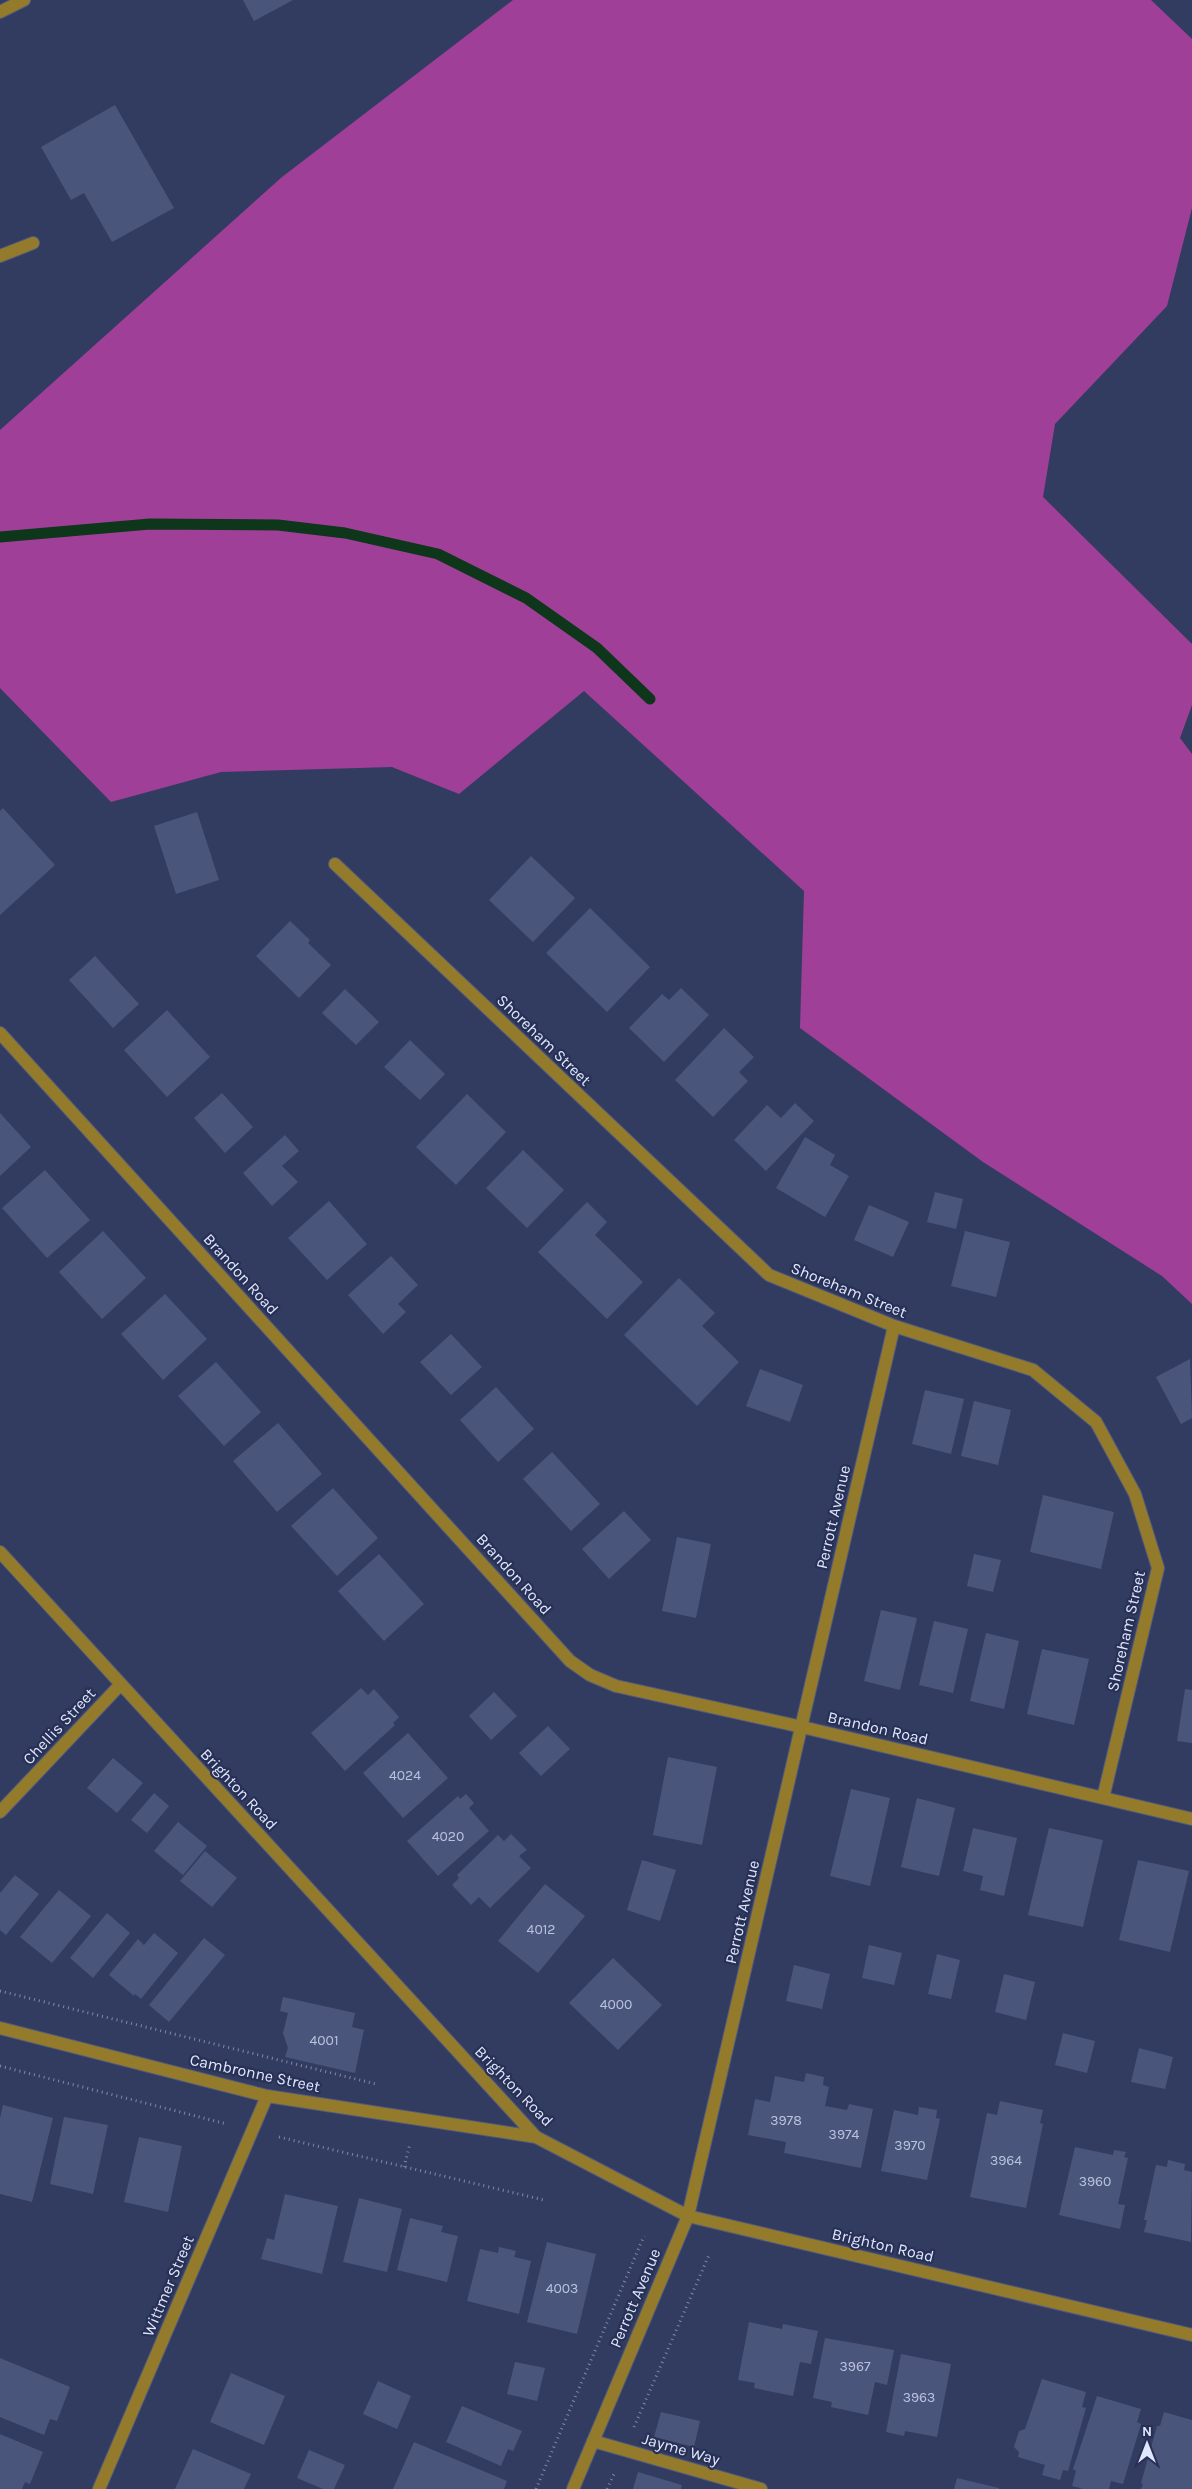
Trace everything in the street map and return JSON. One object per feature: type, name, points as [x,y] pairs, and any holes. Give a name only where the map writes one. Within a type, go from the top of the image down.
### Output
[{"type":"street","points":[[0,12],[24,0]]},
{"type":"street","points":[[0,256],[33,244]]},
{"type":"street","name":"Shoreham Street","points":[[335,864],[769,1275],[894,1326],[1033,1370],[1096,1422],[1135,1494],[1158,1568],[1103,1798]]},
{"type":"street","name":"Brandon Road","points":[[0,1033],[570,1661],[590,1675],[616,1686],[802,1727],[1192,1819]]},
{"type":"street","name":"Perrott Avenue","points":[[573,2489],[688,2216],[894,1326]]},
{"type":"street","name":"Brighton Road","points":[[0,1552],[536,2137],[688,2216],[1192,2335]]},
{"type":"street","name":"Chellis Street","points":[[0,1812],[121,1684]]},
{"type":"street","name":"Cambronne Street","points":[[0,2028],[267,2096],[536,2137]]},
{"type":"street","name":"Wittmer Street","points":[[99,2489],[267,2096]]},
{"type":"street","name":"Jayme Way","points":[[593,2441],[761,2489]]},
{"type":"path","points":[[0,1991],[383,2085]]},
{"type":"path","points":[[0,2066],[252,2130],[544,2200]]},
{"type":"path","points":[[536,2489],[644,2236]]},
{"type":"path","points":[[607,2489],[709,2255]]},
{"type":"shaded area","points":[[513,0],[1151,0],[1192,39],[1192,208],[1167,306],[1055,424],[1043,497],[1192,644],[1192,705],[1180,738],[1192,754],[1192,1304],[1162,1276],[983,1162],[800,1028],[804,891],[584,691],[459,794],[392,767],[221,772],[111,802],[0,688],[0,430],[282,177]]},
{"type":"building","points":[[243,0],[293,0],[254,21]]},
{"type":"building","points":[[115,105],[174,208],[112,242],[84,193],[71,200],[41,147]]},
{"type":"building","points":[[3,808],[55,865],[0,915],[0,811]]},
{"type":"building","points":[[197,812],[219,880],[176,894],[154,826]]},
{"type":"building","points":[[531,856],[575,898],[533,942],[489,900]]},
{"type":"building","points":[[590,908],[650,967],[607,1012],[546,953]]},
{"type":"building","points":[[290,921],[310,940],[308,943],[331,965],[299,998],[256,956]]},
{"type":"building","points":[[95,956],[139,1004],[113,1028],[69,980]]},
{"type":"building","points":[[681,988],[709,1015],[664,1062],[629,1028],[662,994],[669,1000]]},
{"type":"building","points":[[345,989],[379,1022],[356,1045],[322,1013]]},
{"type":"building","points":[[167,1010],[210,1057],[167,1097],[124,1050]]},
{"type":"building","points":[[724,1028],[754,1057],[739,1072],[748,1081],[713,1117],[675,1080]]},
{"type":"building","points":[[410,1040],[445,1074],[420,1100],[384,1067]]},
{"type":"building","points":[[222,1093],[253,1127],[225,1153],[194,1118]]},
{"type":"building","points":[[467,1094],[506,1132],[456,1185],[416,1147]]},
{"type":"building","points":[[795,1103],[814,1121],[766,1171],[734,1140],[767,1105],[781,1118]]},
{"type":"building","points":[[0,1113],[31,1147],[0,1176]]},
{"type":"building","points":[[285,1135],[299,1151],[282,1166],[298,1182],[272,1206],[243,1173]]},
{"type":"building","points":[[805,1137],[835,1155],[830,1165],[849,1176],[825,1217],[776,1188]]},
{"type":"building","points":[[523,1150],[564,1190],[527,1228],[486,1188]]},
{"type":"building","points":[[45,1170],[90,1220],[47,1258],[2,1208]]},
{"type":"building","points":[[935,1192],[963,1199],[956,1229],[927,1222]]},
{"type":"building","points":[[329,1201],[367,1244],[327,1280],[288,1238]]},
{"type":"building","points":[[587,1202],[607,1222],[595,1235],[643,1282],[607,1319],[538,1252]]},
{"type":"building","points":[[869,1205],[909,1222],[893,1257],[854,1240]]},
{"type":"building","points":[[103,1231],[146,1278],[102,1319],[59,1272]]},
{"type":"building","points":[[965,1231],[1010,1242],[996,1297],[951,1286]]},
{"type":"building","points":[[391,1256],[418,1285],[398,1304],[406,1312],[383,1334],[348,1295]]},
{"type":"building","points":[[679,1278],[715,1313],[702,1326],[739,1362],[697,1406],[624,1335]]},
{"type":"building","points":[[165,1294],[207,1339],[163,1380],[121,1334]]},
{"type":"building","points":[[451,1334],[482,1367],[451,1395],[420,1362]]},
{"type":"building","points":[[1190,1359],[1192,1418],[1181,1424],[1156,1377]]},
{"type":"building","points":[[216,1362],[261,1412],[224,1446],[178,1396]]},
{"type":"building","points":[[760,1369],[803,1385],[790,1422],[746,1406]]},
{"type":"building","points":[[496,1387],[534,1429],[498,1462],[460,1420]]},
{"type":"building","points":[[925,1390],[964,1399],[951,1454],[912,1444]]},
{"type":"building","points":[[974,1401],[1011,1410],[998,1465],[961,1456]]},
{"type":"building","points":[[278,1423],[322,1474],[277,1512],[233,1461]]},
{"type":"building","points":[[552,1452],[600,1504],[571,1531],[523,1479]]},
{"type":"building","points":[[333,1488],[378,1538],[337,1576],[291,1526]]},
{"type":"building","points":[[1043,1495],[1114,1512],[1101,1569],[1030,1552]]},
{"type":"building","points":[[624,1511],[651,1540],[609,1579],[582,1549]]},
{"type":"building","points":[[677,1537],[711,1544],[696,1618],[662,1611]]},
{"type":"building","points":[[379,1554],[424,1604],[384,1641],[338,1591]]},
{"type":"building","points":[[974,1554],[1001,1560],[993,1592],[967,1586]]},
{"type":"building","points":[[881,1610],[917,1618],[900,1690],[864,1681]]},
{"type":"building","points":[[934,1621],[968,1629],[953,1693],[919,1685]]},
{"type":"building","points":[[986,1633],[1019,1641],[1004,1709],[970,1701]]},
{"type":"building","points":[[1042,1649],[1089,1659],[1074,1725],[1027,1714]]},
{"type":"building","points":[[361,1688],[368,1695],[374,1689],[399,1717],[393,1723],[395,1725],[345,1771],[311,1733]]},
{"type":"building","points":[[1185,1689],[1192,1690],[1192,1743],[1177,1741]]},
{"type":"building","points":[[494,1692],[517,1716],[491,1740],[469,1716]]},
{"type":"building","points":[[548,1726],[570,1749],[541,1776],[519,1753]]},
{"type":"building","points":[[408,1733],[448,1778],[403,1818],[363,1773]]},
{"type":"building","points":[[668,1757],[717,1767],[702,1845],[653,1835]]},
{"type":"building","points":[[113,1758],[143,1783],[117,1813],[87,1788]]},
{"type":"building","points":[[851,1789],[890,1798],[870,1886],[830,1876]]},
{"type":"building","points":[[154,1793],[169,1806],[147,1833],[131,1820]]},
{"type":"building","points":[[466,1794],[474,1803],[469,1808],[489,1831],[438,1876],[407,1841],[458,1796],[460,1799]]},
{"type":"building","points":[[917,1798],[955,1808],[939,1876],[901,1867]]},
{"type":"building","points":[[178,1822],[207,1846],[183,1875],[154,1851]]},
{"type":"building","points":[[973,1828],[1017,1838],[1004,1896],[980,1890],[983,1876],[963,1871]]},
{"type":"building","points":[[1049,1828],[1103,1840],[1083,1927],[1028,1915]]},
{"type":"building","points":[[511,1834],[527,1850],[519,1856],[531,1868],[490,1908],[479,1897],[471,1905],[452,1885],[459,1878],[457,1875],[498,1835],[504,1841]]},
{"type":"building","points":[[205,1851],[237,1878],[212,1907],[180,1881]]},
{"type":"building","points":[[642,1860],[676,1870],[660,1921],[627,1910]]},
{"type":"building","points":[[1138,1860],[1189,1871],[1170,1952],[1119,1940]]},
{"type":"building","points":[[15,1875],[39,1894],[6,1935],[0,1930],[0,1893]]},
{"type":"building","points":[[545,1884],[585,1916],[538,1973],[498,1941]]},
{"type":"building","points":[[59,1890],[91,1916],[52,1963],[20,1937]]},
{"type":"building","points":[[107,1913],[130,1933],[93,1978],[70,1958]]},
{"type":"building","points":[[154,1933],[178,1953],[141,1999],[135,1994],[134,1996],[109,1975],[138,1939],[144,1945]]},
{"type":"building","points":[[204,1938],[225,1955],[169,2022],[149,2005]]},
{"type":"building","points":[[869,1945],[902,1953],[894,1985],[862,1978]]},
{"type":"building","points":[[937,1954],[960,1960],[951,1999],[928,1994]]},
{"type":"building","points":[[613,1958],[662,2005],[618,2050],[569,2003]]},
{"type":"building","points":[[794,1965],[830,1974],[822,2009],[786,2001]]},
{"type":"building","points":[[1004,1974],[1035,1982],[1026,2020],[995,2012]]},
{"type":"building","points":[[283,1997],[355,2013],[352,2027],[364,2030],[355,2073],[285,2057],[288,2048],[283,2033],[288,2013],[280,2011]]},
{"type":"building","points":[[1063,2033],[1095,2041],[1087,2073],[1055,2065]]},
{"type":"building","points":[[1139,2048],[1173,2057],[1165,2089],[1131,2082]]},
{"type":"building","points":[[806,2073],[824,2077],[823,2085],[829,2087],[825,2106],[847,2110],[849,2104],[873,2109],[861,2168],[784,2153],[786,2142],[748,2135],[755,2099],[770,2102],[775,2076],[804,2082]]},
{"type":"building","points":[[1000,2101],[1043,2110],[1040,2123],[1043,2124],[1026,2208],[970,2197],[987,2113],[997,2115]]},
{"type":"building","points":[[3,2105],[53,2118],[32,2202],[0,2194],[0,2118]]},
{"type":"building","points":[[919,2107],[937,2110],[936,2118],[940,2119],[927,2180],[881,2171],[894,2110],[918,2115]]},
{"type":"building","points":[[64,2117],[108,2125],[93,2194],[50,2184]]},
{"type":"building","points":[[139,2137],[182,2146],[168,2212],[124,2202]]},
{"type":"building","points":[[1075,2147],[1113,2155],[1114,2150],[1126,2152],[1124,2157],[1128,2158],[1118,2204],[1125,2205],[1120,2229],[1059,2215]]},
{"type":"building","points":[[1168,2160],[1185,2164],[1184,2170],[1192,2172],[1191,2242],[1144,2232],[1147,2220],[1144,2220],[1156,2165],[1167,2167]]},
{"type":"building","points":[[285,2194],[338,2206],[322,2274],[261,2259],[267,2238],[274,2240]]},
{"type":"building","points":[[359,2198],[402,2209],[387,2272],[343,2262]]},
{"type":"building","points":[[410,2218],[443,2226],[441,2232],[458,2236],[447,2282],[397,2270]]},
{"type":"building","points":[[547,2242],[596,2254],[577,2334],[527,2322]]},
{"type":"building","points":[[499,2247],[516,2251],[514,2257],[531,2261],[519,2314],[467,2301],[480,2249],[498,2253]]},
{"type":"building","points":[[749,2322],[782,2329],[783,2324],[818,2331],[811,2364],[800,2362],[793,2396],[754,2388],[755,2383],[738,2380]]},
{"type":"building","points":[[825,2338],[894,2350],[887,2385],[875,2382],[868,2415],[831,2407],[832,2402],[813,2398]]},
{"type":"building","points":[[901,2354],[951,2364],[937,2437],[905,2431],[904,2436],[886,2432]]},
{"type":"building","points":[[0,2358],[70,2387],[57,2421],[50,2419],[44,2435],[0,2417]]},
{"type":"building","points":[[515,2362],[545,2368],[537,2401],[507,2394]]},
{"type":"building","points":[[231,2373],[285,2396],[264,2445],[210,2422]]},
{"type":"building","points":[[1042,2379],[1086,2392],[1082,2407],[1086,2408],[1068,2471],[1063,2470],[1060,2480],[1042,2475],[1045,2465],[1018,2457],[1019,2452],[1014,2447],[1019,2431],[1025,2429]]},
{"type":"building","points":[[378,2381],[411,2396],[397,2429],[363,2414]]},
{"type":"building","points":[[1097,2396],[1141,2409],[1137,2422],[1141,2424],[1123,2484],[1111,2481],[1109,2489],[1083,2489],[1072,2486],[1076,2471],[1073,2469]]},
{"type":"building","points":[[462,2406],[522,2431],[513,2451],[508,2449],[501,2466],[446,2442]]},
{"type":"building","points":[[661,2412],[700,2421],[694,2447],[654,2437]]},
{"type":"building","points":[[1164,2412],[1192,2420],[1192,2489],[1141,2489],[1157,2426],[1160,2426]]},
{"type":"building","points":[[0,2434],[43,2452],[30,2484],[25,2482],[22,2489],[0,2489]]},
{"type":"building","points":[[414,2442],[507,2481],[504,2489],[393,2489]]},
{"type":"building","points":[[193,2449],[251,2474],[244,2489],[175,2489]]},
{"type":"building","points":[[309,2450],[345,2465],[334,2489],[323,2489],[297,2478]]},
{"type":"building","points":[[638,2472],[682,2485],[681,2489],[633,2489]]},
{"type":"building","points":[[957,2478],[999,2488],[999,2489],[954,2489]]},
{"type":"waterway","points":[[0,537],[150,524],[278,525],[345,533],[438,554],[526,598],[597,648],[650,699]]}]
